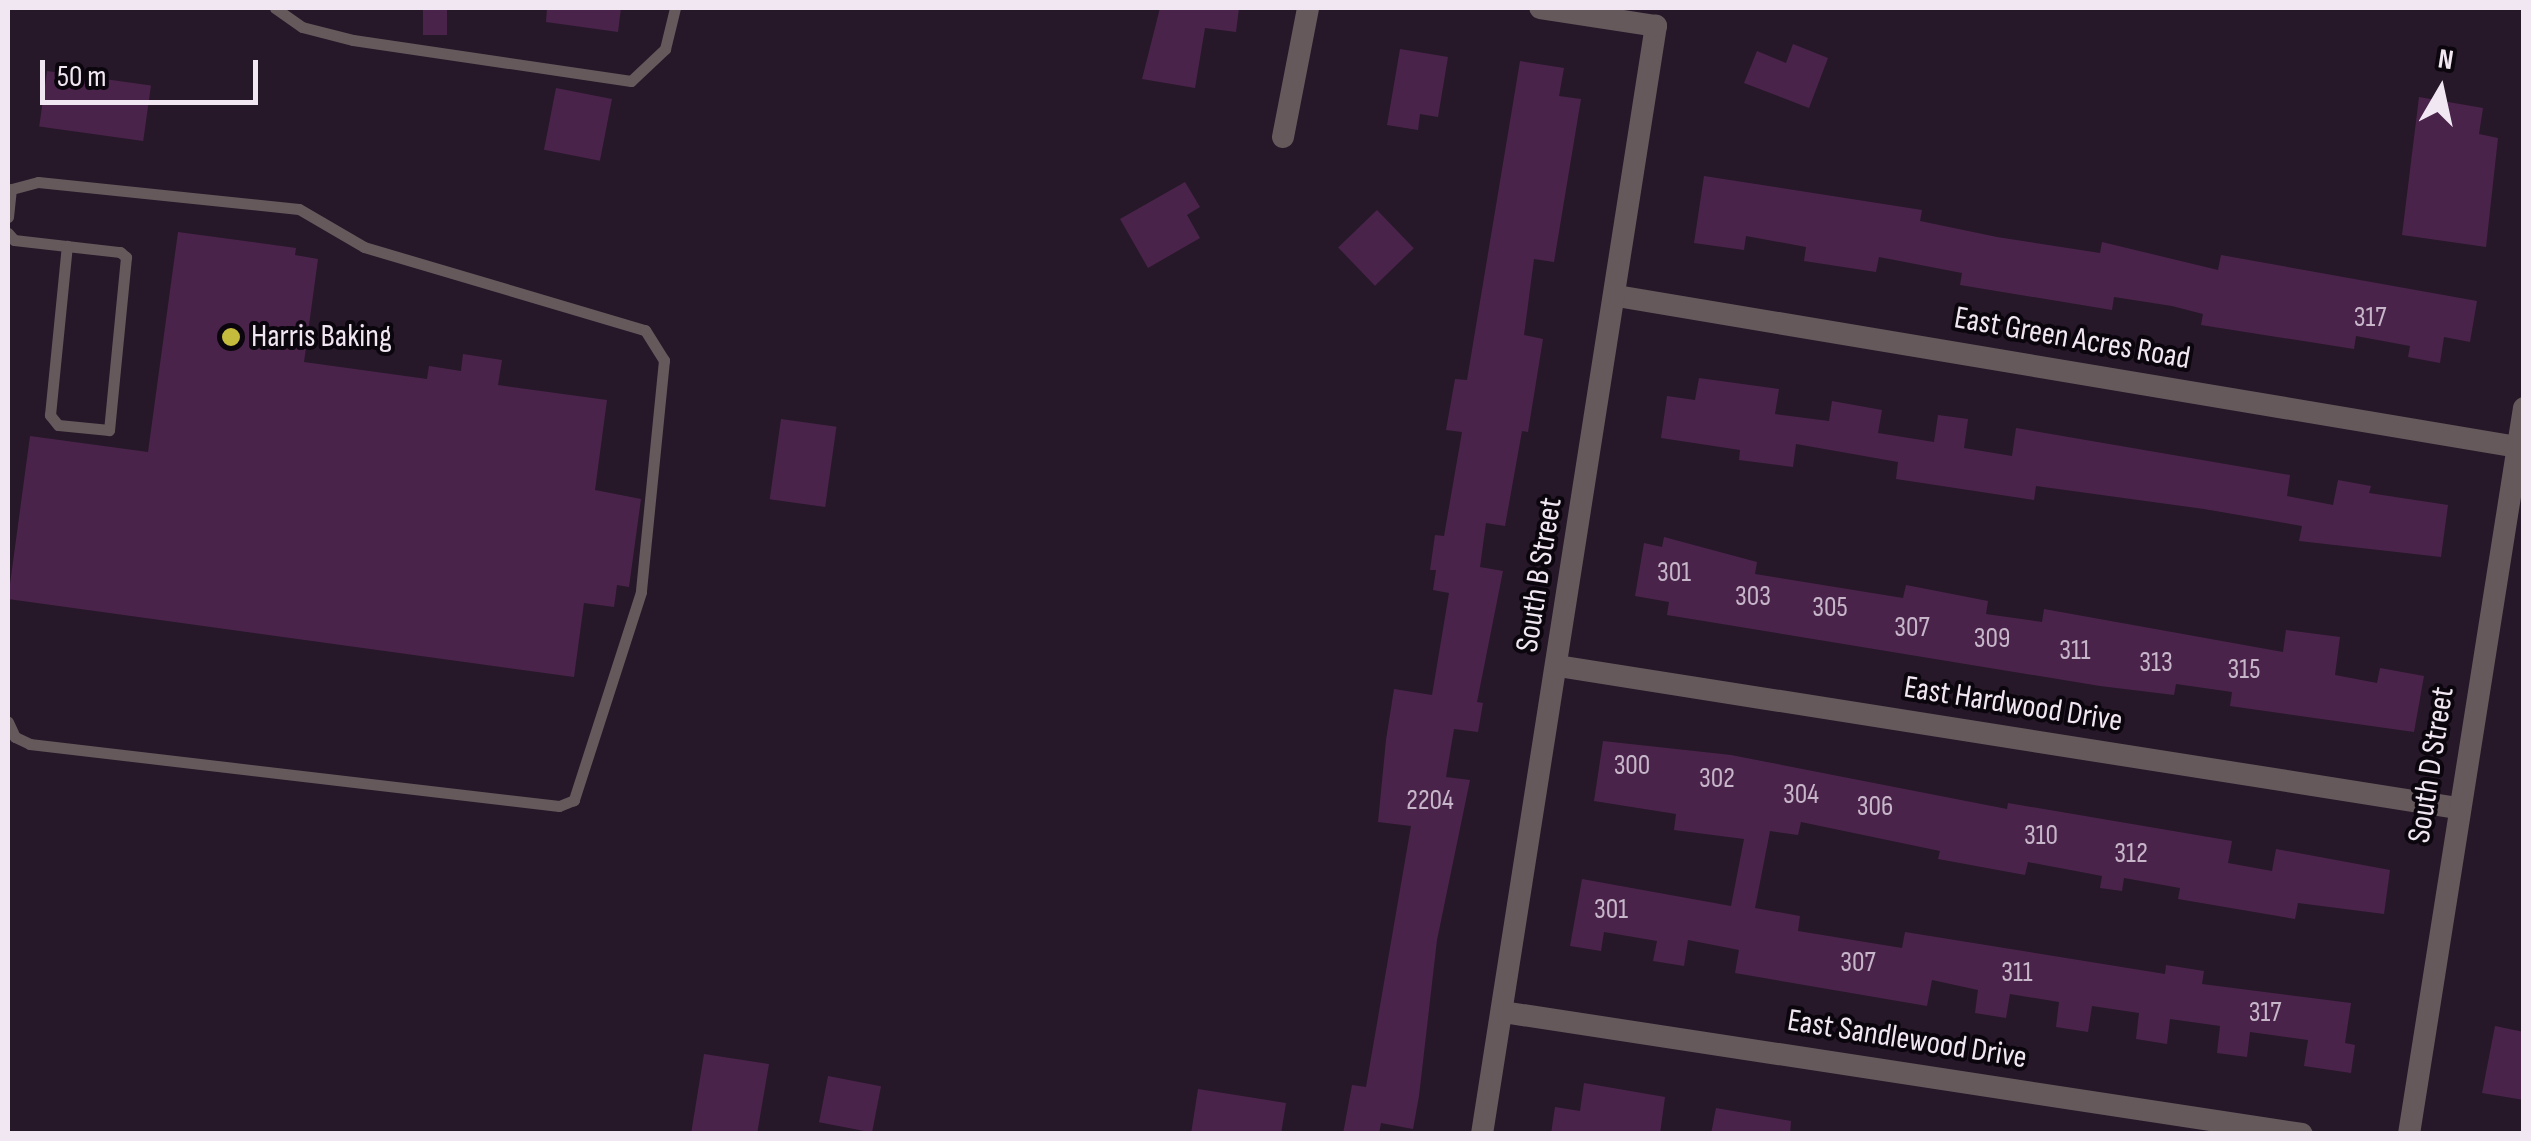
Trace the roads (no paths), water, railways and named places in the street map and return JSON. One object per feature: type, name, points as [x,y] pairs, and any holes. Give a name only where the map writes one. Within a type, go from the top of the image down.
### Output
[{"type":"street","points":[[1283,138],[1308,8]]},
{"type":"street","name":"South B Street","points":[[1482,1134],[1617,296],[1656,26],[1540,8]]},
{"type":"street","name":"East Green Acres Road","points":[[1617,296],[2517,447]]},
{"type":"street","name":"South D Street","points":[[2409,1134],[2524,408]]},
{"type":"street","name":"East Hardwood Drive","points":[[1558,666],[2458,808]]},
{"type":"street","name":"East Sandlewood Drive","points":[[1503,1012],[2302,1134]]},
{"type":"lane","points":[[275,8],[302,27],[354,40],[631,81],[664,49],[675,8]]},
{"type":"lane","points":[[8,217],[9,190],[38,182],[298,209],[364,247],[645,330],[664,360],[640,592],[574,800],[559,806],[30,744],[15,738],[8,722]]},
{"type":"lane","points":[[8,233],[126,257],[109,430],[58,426],[50,415],[67,246]]},
{"type":"place","name":"Harris Baking","points":[[231,337]]}]
